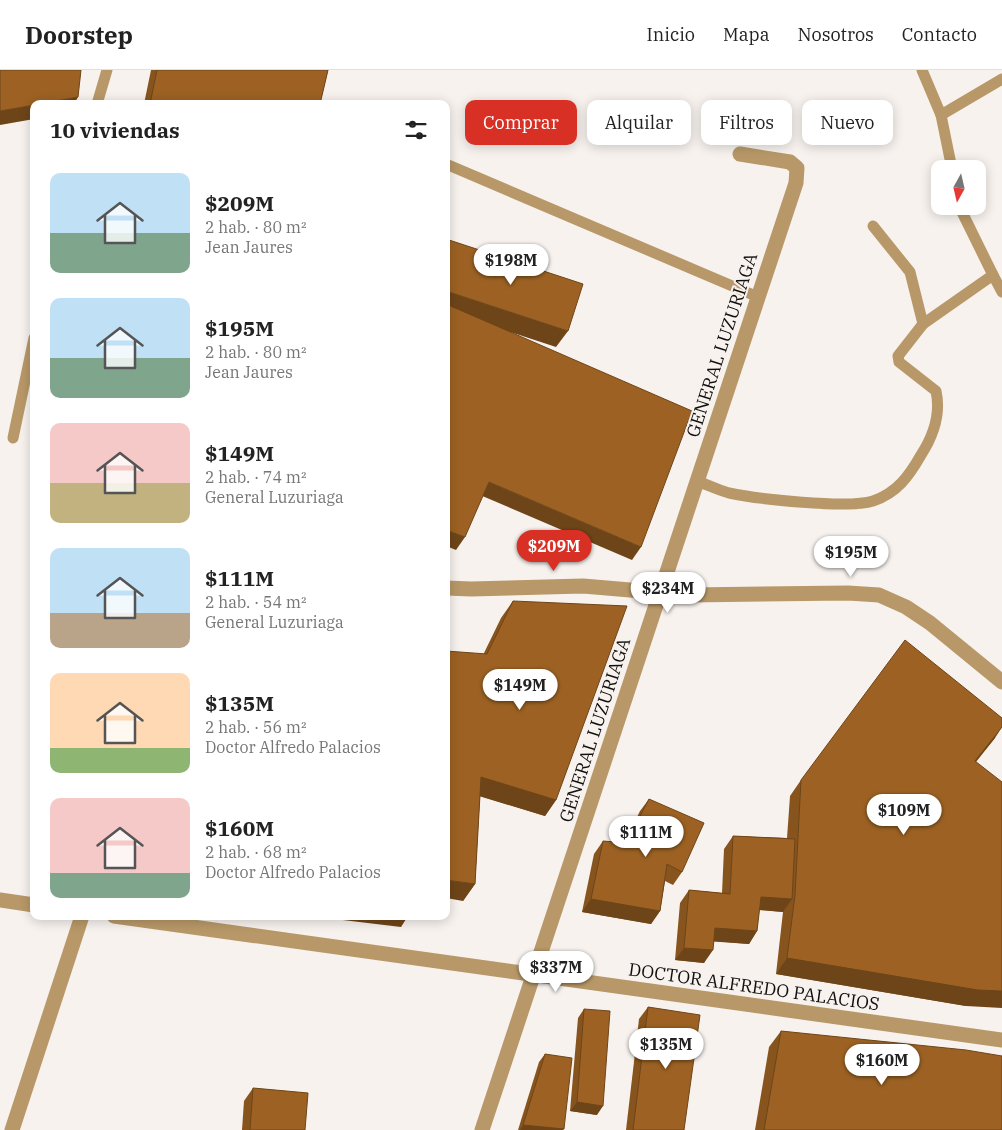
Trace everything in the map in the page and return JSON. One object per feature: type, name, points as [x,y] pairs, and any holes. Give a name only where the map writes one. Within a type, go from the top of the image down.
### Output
[{"type":"street","name":"GENERAL LUZURIAGA","points":[[482,1130],[535,975],[659,593],[796,183],[797,168],[790,162],[740,154]]},
{"type":"street","points":[[450,588],[583,586],[659,593],[782,595],[848,593],[878,596],[906,607],[922,618],[1002,682]]},
{"type":"street","points":[[0,900],[30,904]]},
{"type":"street","points":[[12,1130],[81,920]]},
{"type":"street","name":"DOCTOR ALFREDO PALACIOS","points":[[143,920],[1002,1040]]},
{"type":"lane","points":[[98,100],[106,70]]},
{"type":"lane","points":[[922,70],[930,83],[941,115],[950,160]]},
{"type":"lane","points":[[941,115],[1002,79]]},
{"type":"lane","points":[[450,166],[758,298]]},
{"type":"lane","points":[[964,215],[1002,292]]},
{"type":"lane","points":[[873,226],[910,272],[923,324]]},
{"type":"lane","points":[[697,481],[727,492],[747,496],[855,505],[873,501],[898,487],[908,478],[931,440],[940,407],[936,391],[899,362],[898,356],[923,324],[993,275]]},
{"type":"lane","points":[[13,438],[30,357]]},
{"type":"building","points":[[0,70],[81,70],[78,97],[62,100],[30,100],[30,106],[0,111]]},
{"type":"building","points":[[157,70],[328,70],[321,100],[151,100]]},
{"type":"building","points":[[450,240],[583,284],[568,331],[450,292]]},
{"type":"building","points":[[450,306],[692,411],[641,547],[489,482],[465,537],[450,531]]},
{"type":"building","points":[[513,601],[627,606],[556,800],[481,777],[475,884],[450,881],[450,651],[487,654]]},
{"type":"building","points":[[905,640],[1002,718],[1002,727],[975,761],[1002,782],[1002,991],[978,990],[787,958],[795,895],[801,780]]},
{"type":"building","points":[[649,799],[704,823],[682,872],[667,864],[660,911],[591,899],[603,841],[626,843]]},
{"type":"building","points":[[733,836],[795,839],[792,899],[761,897],[757,931],[715,928],[713,950],[684,948],[689,890],[730,894]]},
{"type":"building","points":[[648,1007],[700,1015],[684,1130],[633,1130]]},
{"type":"building","points":[[584,1009],[610,1011],[603,1106],[577,1102]]},
{"type":"building","points":[[781,1031],[966,1050],[1002,1056],[1002,1130],[764,1130]]},
{"type":"building","points":[[545,1054],[572,1058],[564,1129],[523,1125]]},
{"type":"building","points":[[253,1088],[308,1093],[305,1130],[250,1130]]}]
